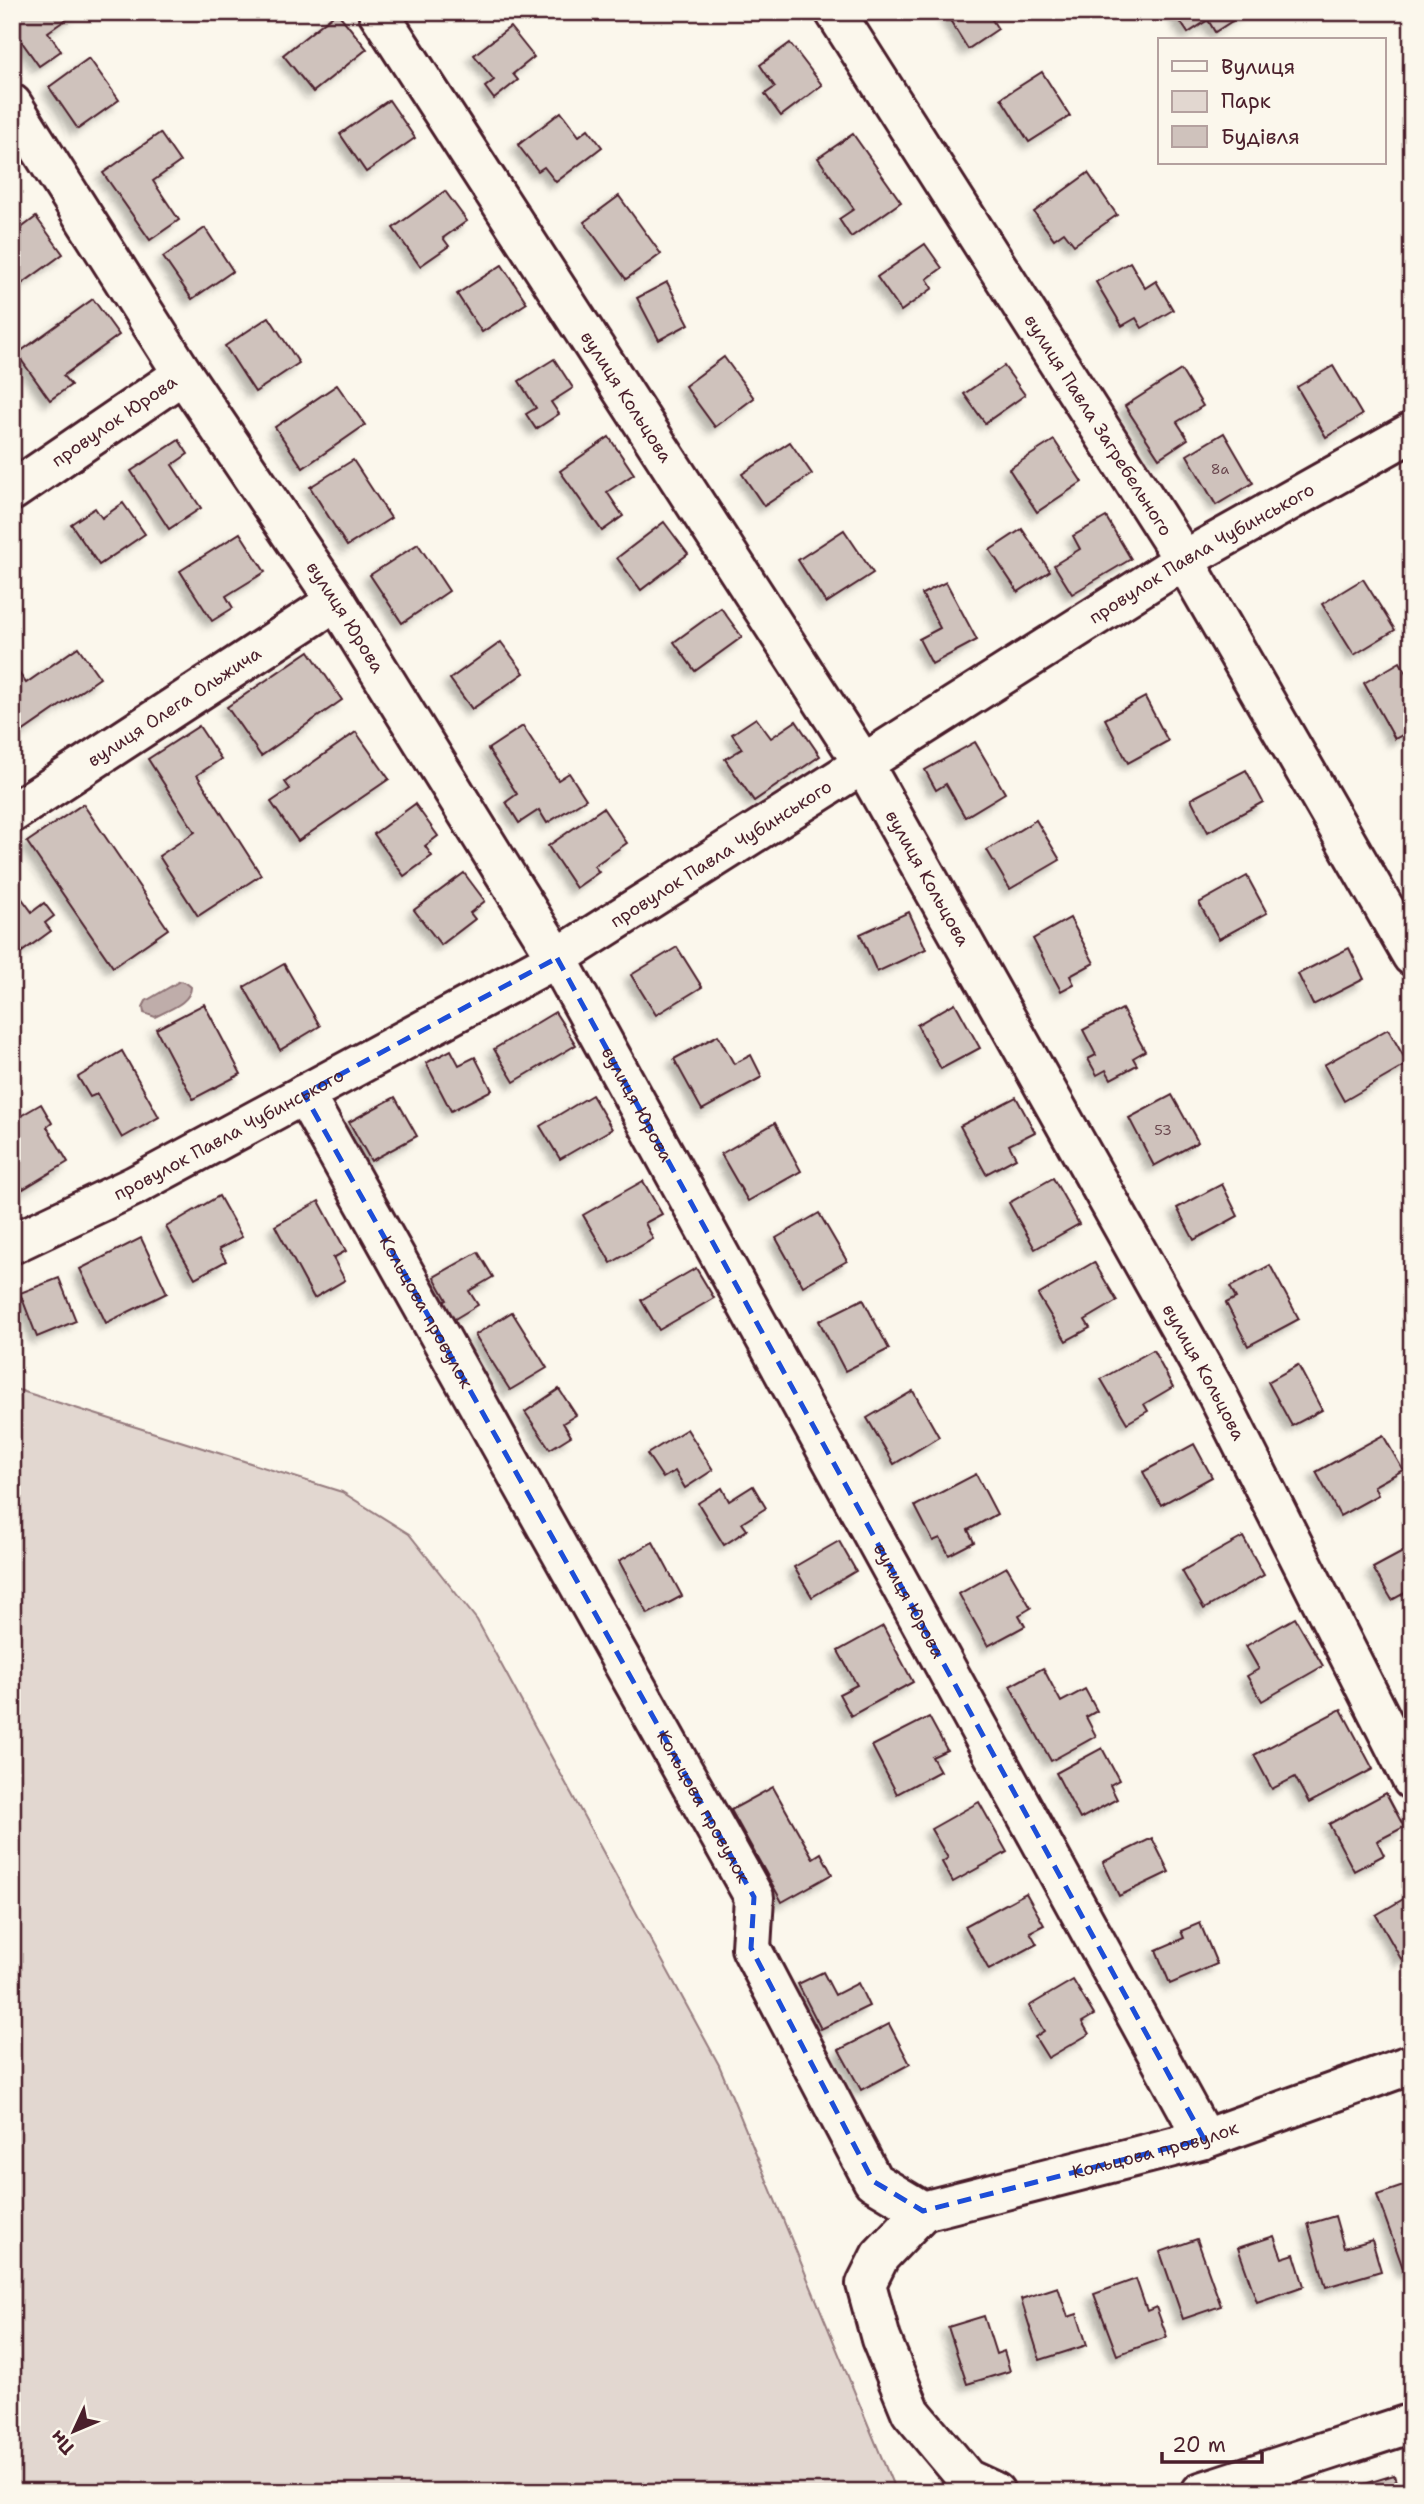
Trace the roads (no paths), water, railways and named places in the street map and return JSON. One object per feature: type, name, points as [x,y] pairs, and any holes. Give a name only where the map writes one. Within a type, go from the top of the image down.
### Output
[{"type":"street","name":"вулиця Кольцова","points":[[378,12],[864,765],[1218,1396],[1412,1780]]},
{"type":"street","name":"вулиця Павла Загребельного","points":[[835,12],[1184,560],[1412,956]]},
{"type":"street","name":"вулиця Юрова","points":[[12,104],[183,374],[336,601],[557,958],[1204,2140]]},
{"type":"street","name":"провулок Юрова","points":[[12,491],[183,374]]},
{"type":"street","name":"провулок Павла Чубинського","points":[[12,1244],[134,1186],[557,958],[1184,560],[1412,432]]},
{"type":"street","name":"вулиця Олега Ольжича","points":[[12,813],[336,601]]},
{"type":"street","name":"Кольцова провулок","points":[[304,1094],[754,1897],[751,1948],[873,2181],[923,2211],[1204,2140],[1412,2064]]},
{"type":"street","points":[[923,2211],[880,2256],[866,2284],[881,2339],[911,2412],[967,2479],[995,2492]]},
{"type":"street","points":[[1201,2492],[1412,2423]]}]
